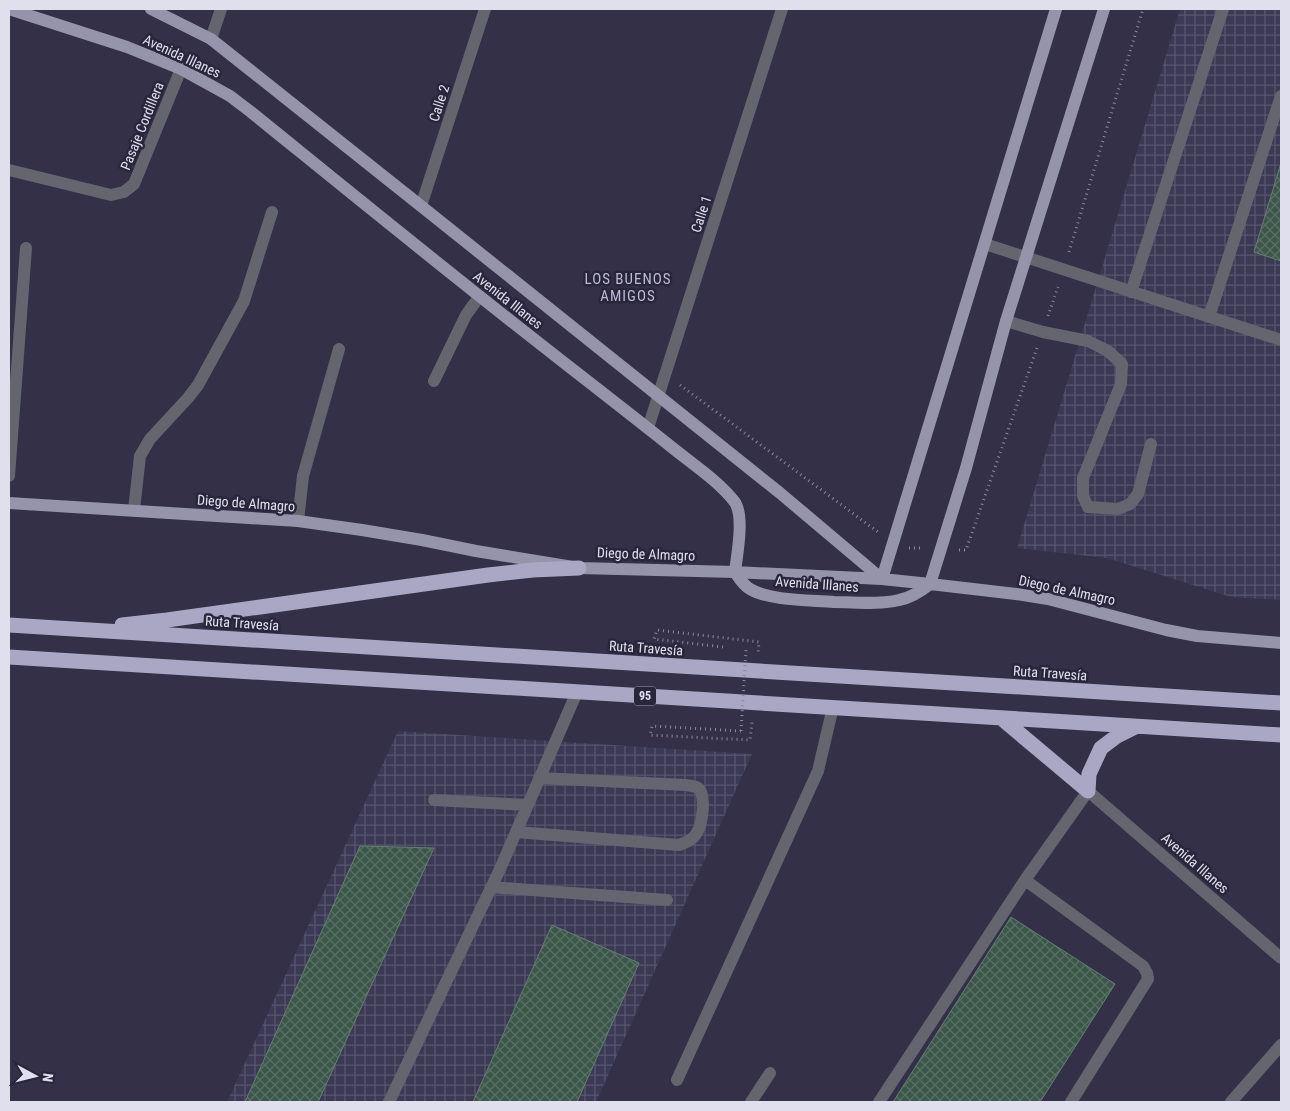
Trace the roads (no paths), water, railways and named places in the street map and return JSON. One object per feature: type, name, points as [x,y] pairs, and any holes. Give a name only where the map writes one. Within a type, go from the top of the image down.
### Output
[{"type":"highway","points":[[74,629],[167,620],[488,574],[579,568]]},
{"type":"highway","name":"Ruta Travesía","points":[[9,625],[1281,703]]},
{"type":"highway","name":"95","points":[[9,657],[1281,735]]},
{"type":"highway","points":[[1002,718],[1088,791]]},
{"type":"highway","points":[[1088,791],[1089,774],[1101,748],[1107,742],[1136,726]]},
{"type":"main road","name":"Avenida Illanes","points":[[9,9],[127,47],[181,69],[230,96],[251,112],[479,297],[707,475],[735,503],[739,514],[735,572],[738,578],[750,589],[769,596],[797,600],[876,603],[908,598],[930,584]]},
{"type":"main road","name":"Avenida Illanes","points":[[151,9],[211,39],[780,493],[882,579]]},
{"type":"main road","points":[[882,579],[1056,9]]},
{"type":"main road","points":[[930,584],[966,468],[1006,322],[1104,9]]},
{"type":"main road","name":"Diego de Almagro","points":[[9,503],[298,521],[402,536],[476,551],[579,568],[735,572],[882,579],[930,584],[1048,599],[1166,630],[1197,636],[1281,643]]},
{"type":"street","points":[[211,39],[221,9]]},
{"type":"street","name":"Calle 2","points":[[421,206],[485,9]]},
{"type":"street","name":"Calle 1","points":[[648,428],[782,9]]},
{"type":"street","points":[[1131,292],[1223,9]]},
{"type":"street","name":"Pasaje Cordillera","points":[[9,170],[111,195],[124,192],[134,184],[181,69]]},
{"type":"street","points":[[1209,317],[1281,96]]},
{"type":"street","points":[[134,510],[140,456],[150,438],[198,385],[244,301],[272,212]]},
{"type":"street","points":[[985,244],[1281,340]]},
{"type":"street","points":[[9,476],[26,248]]},
{"type":"street","points":[[434,381],[466,315],[479,297]]},
{"type":"street","points":[[1006,322],[1088,341],[1108,351],[1122,364],[1121,384],[1083,478],[1083,496],[1088,507],[1118,509],[1130,504],[1138,494],[1151,444]]},
{"type":"street","points":[[298,521],[303,476],[340,349]]},
{"type":"street","points":[[389,1102],[491,887],[577,692]]},
{"type":"street","points":[[677,1080],[818,771],[833,708]]},
{"type":"street","points":[[516,832],[679,845],[688,842],[696,835],[700,825],[704,800],[698,788],[686,785],[539,778]]},
{"type":"street","points":[[879,1102],[1025,880],[1088,791]]},
{"type":"street","name":"Avenida Illanes","points":[[1088,791],[1281,958]]},
{"type":"street","points":[[434,800],[528,804]]},
{"type":"street","points":[[1025,880],[1143,966],[1147,973],[1148,979],[1072,1102]]},
{"type":"street","points":[[491,887],[668,900]]},
{"type":"street","points":[[1231,1102],[1281,1045]]},
{"type":"street","points":[[751,1102],[770,1073]]},
{"type":"district","name":"LOS BUENOS AMIGOS","points":[[628,288]]}]
